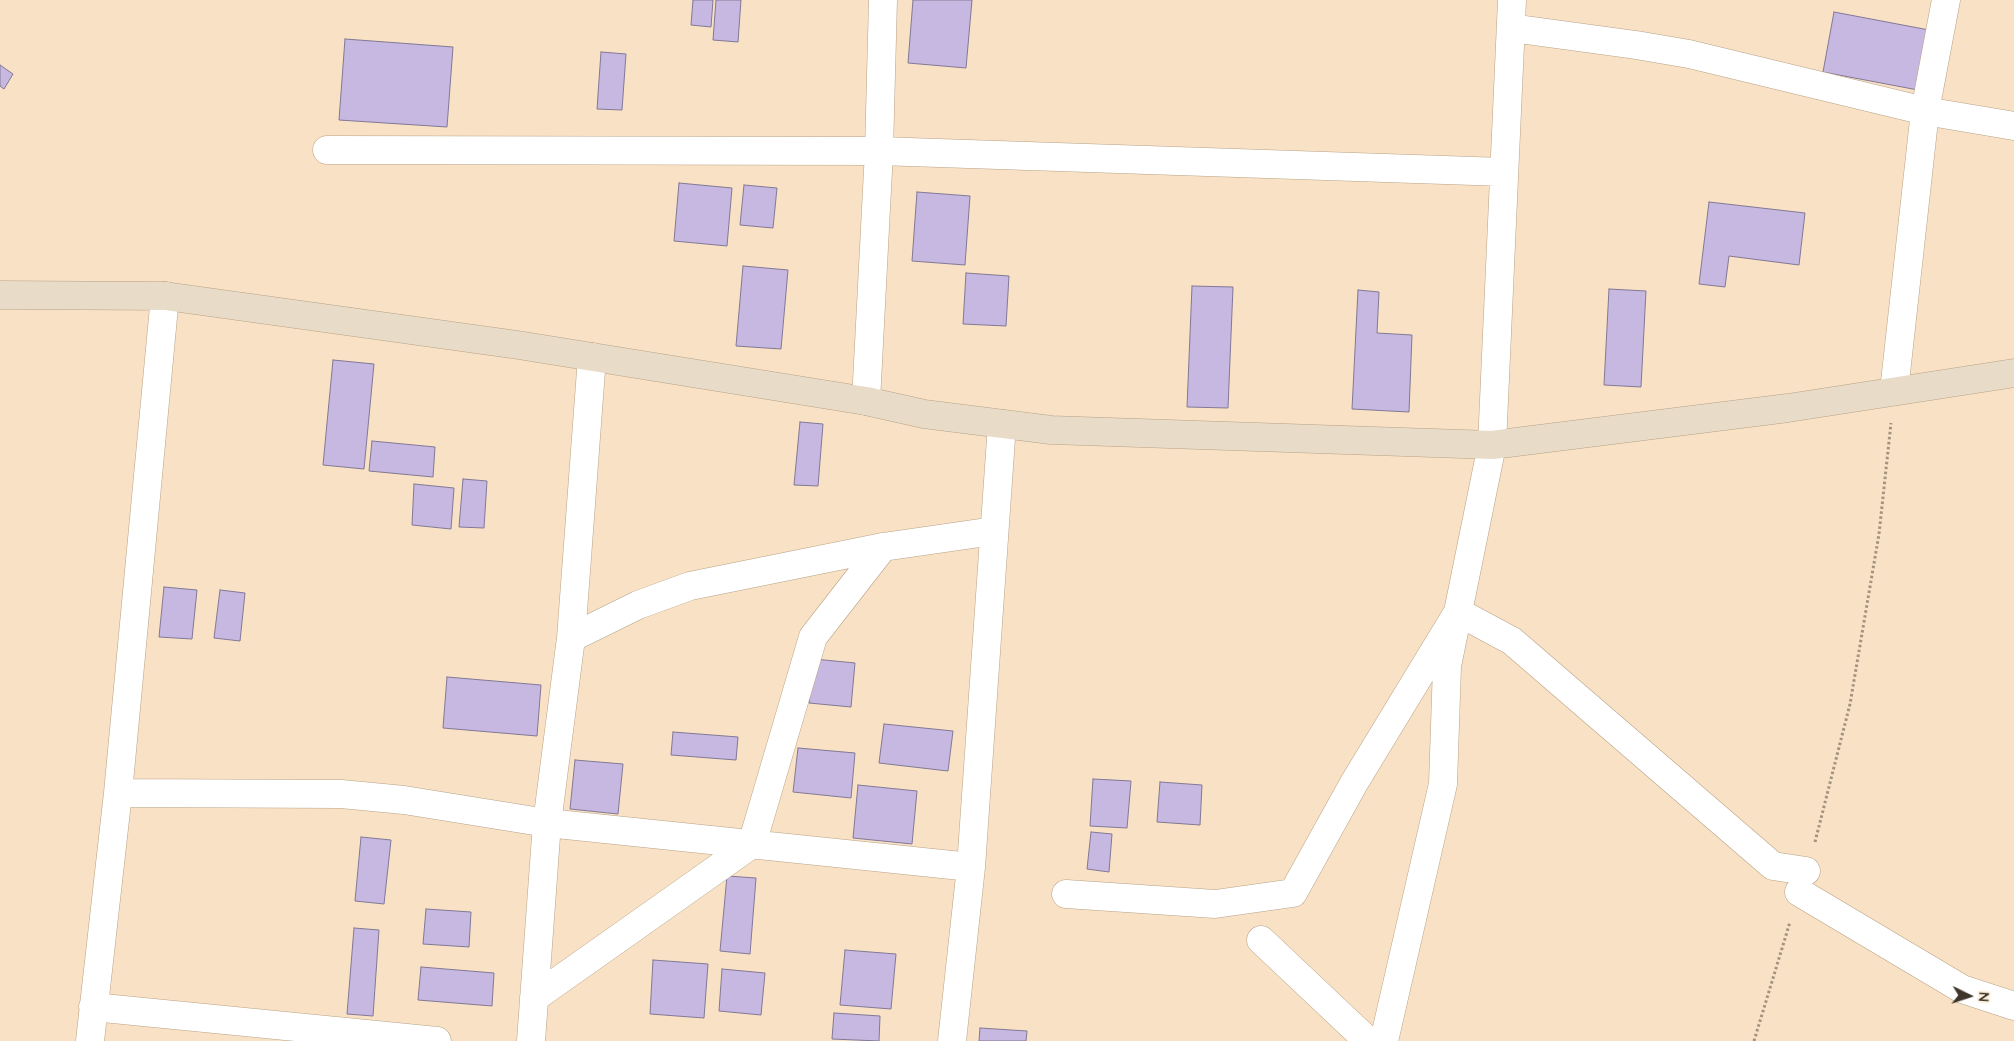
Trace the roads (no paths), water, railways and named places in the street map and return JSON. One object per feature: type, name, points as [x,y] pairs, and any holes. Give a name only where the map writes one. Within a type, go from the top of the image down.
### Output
[{"type":"street","points":[[866,401],[879,151],[883,0]]},
{"type":"street","points":[[1384,1041],[1442,784],[1447,666],[1492,445],[1512,0]]},
{"type":"street","points":[[1894,391],[1925,111],[1946,0]]},
{"type":"street","points":[[1511,28],[1689,54],[1925,111],[2014,126]]},
{"type":"street","points":[[327,150],[879,151],[1504,172]]},
{"type":"street","points":[[0,295],[165,296],[592,357],[866,401],[924,414],[1051,430],[1492,445],[1788,408],[2014,373]]},
{"type":"street","points":[[90,1041],[118,793],[165,296]]},
{"type":"street","points":[[531,1041],[547,824],[571,638],[592,357]]},
{"type":"street","points":[[952,1041],[971,867],[1002,424]]},
{"type":"street","points":[[571,638],[638,605],[690,586],[883,547],[994,531]]},
{"type":"street","points":[[534,998],[752,844],[813,637],[883,547]]},
{"type":"street","points":[[1458,612],[1512,641],[1773,866],[1803,882],[1962,989],[2014,1006]]},
{"type":"street","points":[[1066,894],[1215,904],[1294,893],[1354,783],[1458,612]]},
{"type":"street","points":[[118,793],[341,794],[404,800],[547,824],[971,867]]},
{"type":"street","points":[[1261,940],[1368,1041]]},
{"type":"street","points":[[93,1007],[437,1041]]}]
